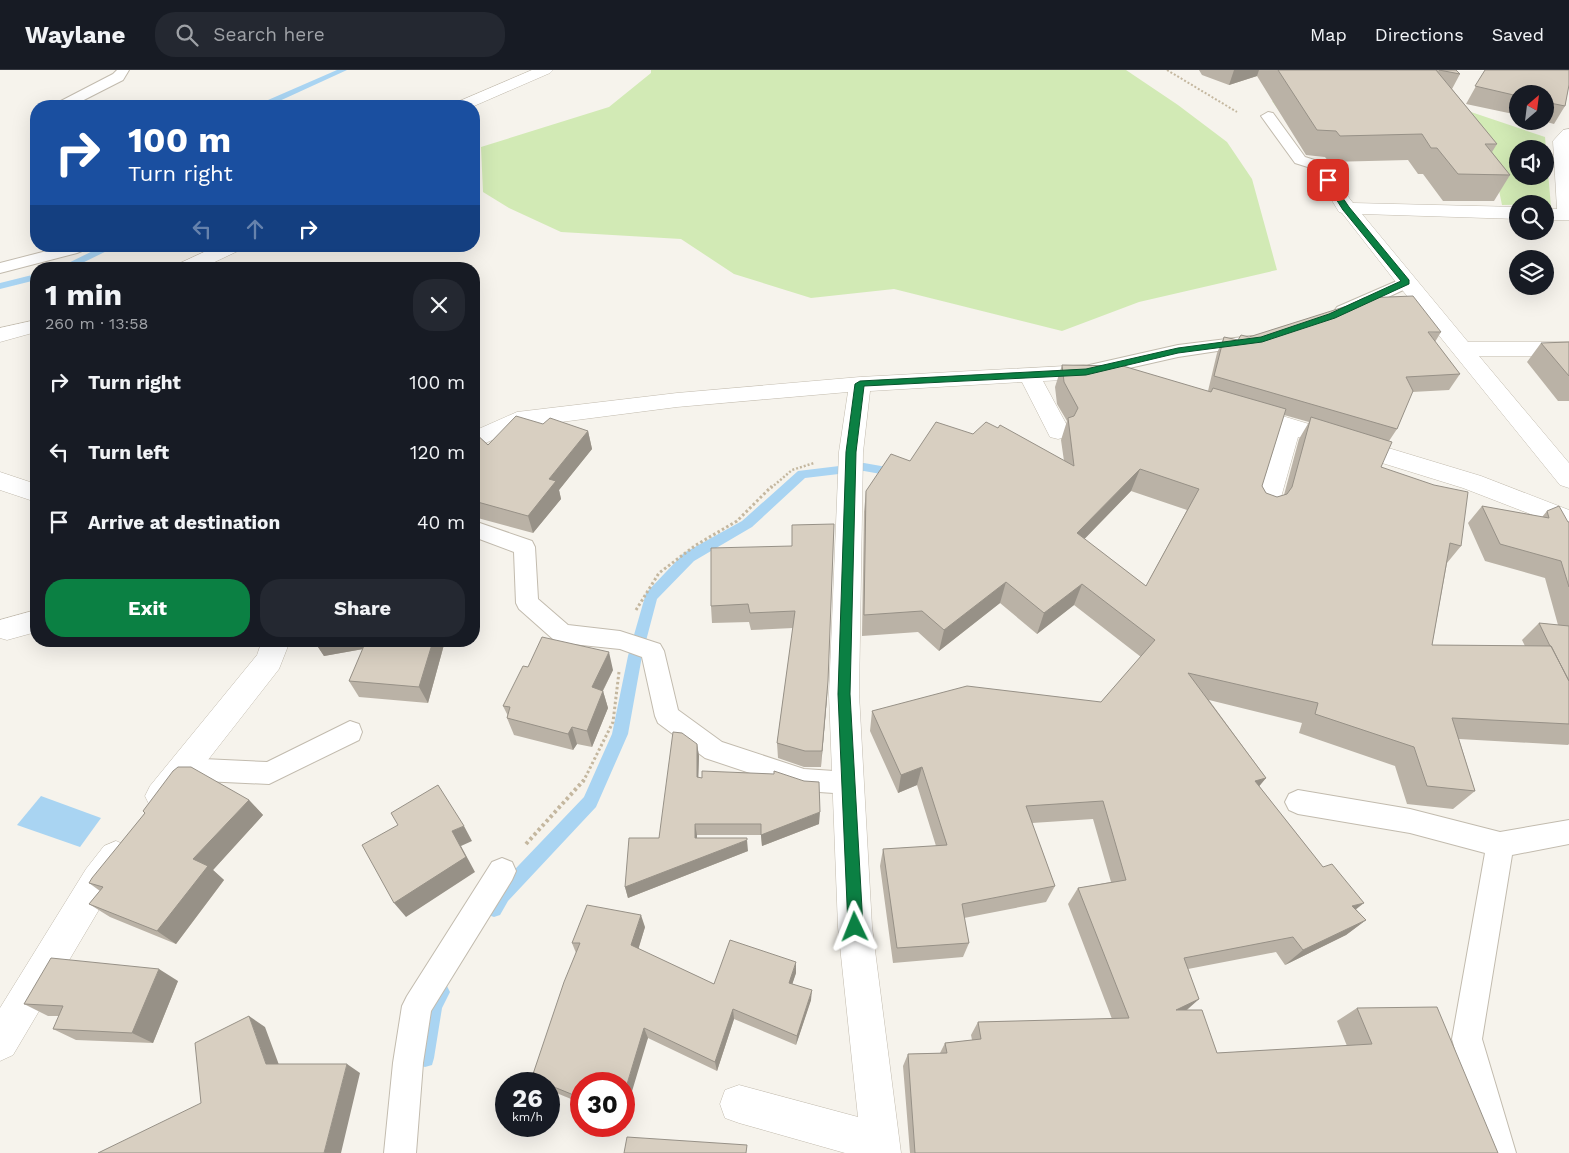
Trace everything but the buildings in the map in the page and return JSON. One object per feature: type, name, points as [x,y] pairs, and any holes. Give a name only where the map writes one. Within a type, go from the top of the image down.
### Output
[{"type":"street","points":[[475,100],[545,70]]},
{"type":"street","points":[[1554,214],[1567,215],[1567,189],[1562,141],[1569,134]]},
{"type":"street","points":[[1342,201],[1509,212]]},
{"type":"street","points":[[1342,201],[1406,282],[1569,479]]},
{"type":"street","points":[[191,262],[217,252]]},
{"type":"street","points":[[0,335],[30,328]]},
{"type":"street","points":[[1462,349],[1569,349]]},
{"type":"street","points":[[480,437],[518,420],[677,400],[860,384],[1086,372],[1132,384]]},
{"type":"street","points":[[1029,375],[1058,431]]},
{"type":"street","points":[[739,1104],[881,1148],[855,927],[844,694],[851,466],[860,384]]},
{"type":"street","points":[[1224,406],[1472,482],[1569,520]]},
{"type":"street","points":[[1265,508],[1290,426]]},
{"type":"street","points":[[0,481],[30,491]]},
{"type":"street","points":[[3,629],[30,622]]},
{"type":"street","points":[[0,1042],[98,880],[182,769],[269,661],[274,647]]},
{"type":"lane","points":[[74,100],[118,77],[123,70]]},
{"type":"lane","points":[[1268,116],[1300,160],[1319,166],[1342,201]]},
{"type":"lane","points":[[0,268],[26,263],[62,252]]},
{"type":"lane","points":[[1324,319],[1406,282]]},
{"type":"lane","points":[[1086,372],[1178,351],[1262,340],[1271,337]]},
{"type":"lane","points":[[480,531],[524,547],[527,603],[562,634],[620,640],[652,651],[667,716],[714,750],[804,780],[849,782]]},
{"type":"lane","points":[[182,769],[269,773],[350,732]]},
{"type":"lane","points":[[1298,802],[1410,822],[1500,845],[1569,832]]},
{"type":"lane","points":[[1500,845],[1467,1039],[1500,1153]]},
{"type":"lane","points":[[400,1153],[408,1063],[417,1006],[502,871]]},
{"type":"path","points":[[502,871],[582,784],[612,722],[619,669],[620,640],[659,573],[696,545],[737,522],[763,494],[792,470],[851,466]]},
{"type":"green space","points":[[651,70],[1126,70],[1178,105],[1227,142],[1252,179],[1277,270],[1139,302],[1062,331],[894,289],[811,298],[734,274],[681,239],[561,232],[509,208],[483,192],[481,147],[609,107],[651,73]]},
{"type":"green space","points":[[1272,101],[1468,111],[1509,125],[1509,130],[1524,130],[1545,137],[1545,140],[1509,140],[1509,185],[1549,185],[1550,195],[1509,195],[1509,205],[1502,205],[1494,166],[1284,118]]},
{"type":"water","points":[[41,796],[101,818],[80,847],[17,825]]},
{"type":"waterway","points":[[276,100],[343,70]]},
{"type":"waterway","points":[[77,262],[99,252]]},
{"type":"waterway","points":[[0,286],[30,278]]},
{"type":"waterway","points":[[494,909],[502,895],[590,802],[620,734],[635,656],[651,597],[689,557],[747,524],[802,474],[864,467],[898,473]]},
{"type":"waterway","points":[[425,1058],[433,1006],[441,992]]},
{"type":"route","points":[[855,927],[844,694],[851,452],[860,384],[1086,372],[1178,351],[1262,340],[1332,316],[1406,282],[1346,208],[1328,180]]}]
